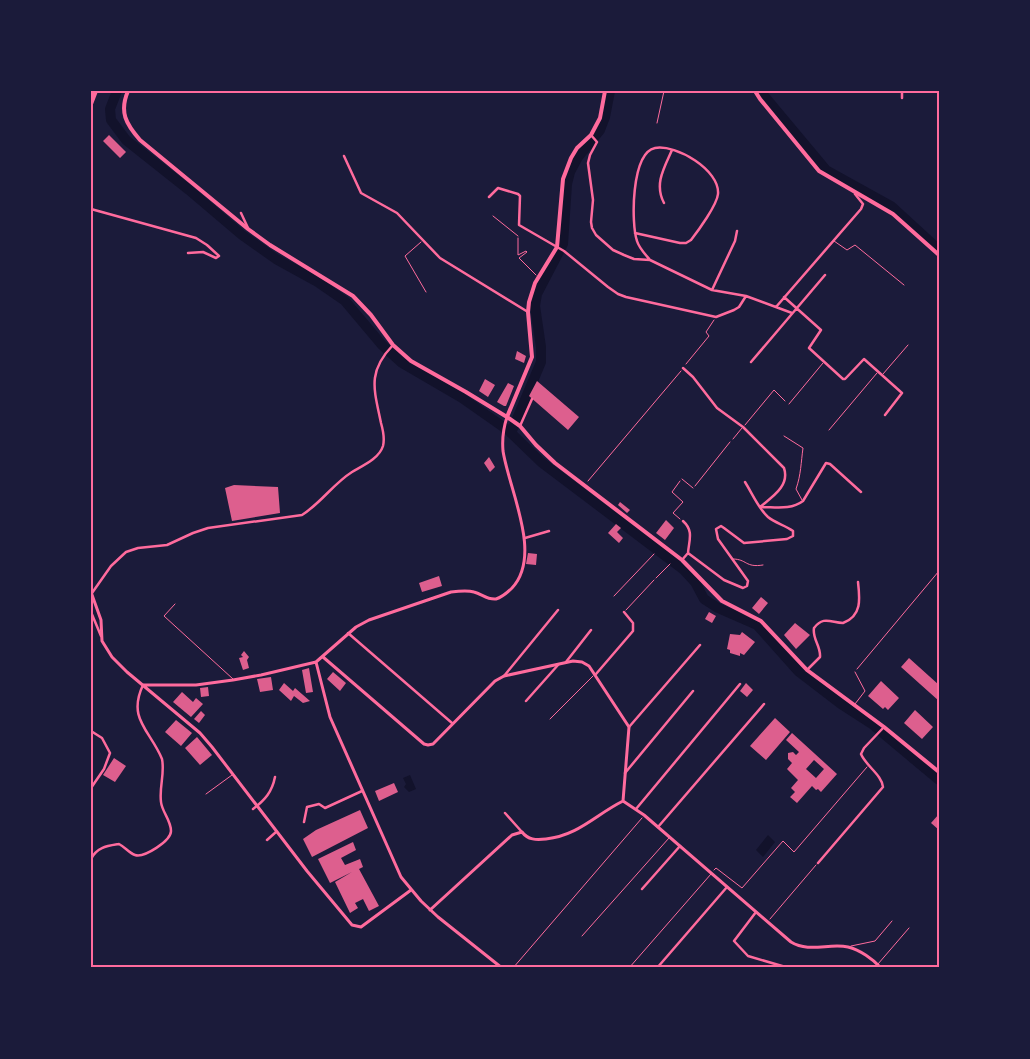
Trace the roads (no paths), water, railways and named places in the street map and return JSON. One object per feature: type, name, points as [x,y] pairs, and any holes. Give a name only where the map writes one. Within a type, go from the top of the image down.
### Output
[{"type":"main road","points":[[91,148],[91,104],[96,91]]},
{"type":"main road","points":[[128,91],[123,108],[125,118],[140,140],[248,229],[270,245],[353,296],[366,309],[393,345],[412,361],[520,426],[555,463],[682,560],[722,601],[761,621],[807,670],[884,727],[939,772]]},
{"type":"main road","points":[[507,417],[532,357],[528,312],[530,295],[538,277],[556,247],[563,179],[574,153],[591,134],[600,118],[605,91]]},
{"type":"main road","points":[[755,91],[819,171],[852,191],[874,201],[893,214],[939,255]]},
{"type":"street","points":[[902,91],[902,98]]},
{"type":"street","points":[[591,134],[596,140],[588,163],[593,200],[591,222],[596,235],[618,253],[634,259],[650,260],[712,290],[746,296],[792,313]]},
{"type":"street","points":[[635,233],[686,243],[693,237],[715,202],[718,194],[712,176],[694,159],[672,150],[655,148],[648,151],[643,158],[635,181],[635,233],[638,245],[650,260]]},
{"type":"street","points":[[664,202],[658,185],[672,150]]},
{"type":"street","points":[[344,156],[361,193],[397,213],[440,258],[528,312]]},
{"type":"street","points":[[489,197],[498,188],[518,194],[520,196],[519,225],[564,250],[618,294],[716,317],[739,307],[746,296]]},
{"type":"street","points":[[776,307],[863,206],[862,201],[852,191]]},
{"type":"street","points":[[91,208],[196,238],[218,253],[219,256],[216,258],[203,252],[188,253]]},
{"type":"street","points":[[241,213],[248,229]]},
{"type":"street","points":[[712,290],[737,231]]},
{"type":"street","points":[[751,362],[825,275]]},
{"type":"street","points":[[784,297],[821,330],[809,348],[844,380],[864,359],[902,395],[885,415]]},
{"type":"street","points":[[102,641],[101,620],[92,593],[111,566],[126,552],[138,548],[167,545],[192,533],[208,528],[302,515],[309,511],[335,485],[373,460],[383,446],[384,436],[377,400],[376,368],[384,354],[393,345]]},
{"type":"street","points":[[683,368],[693,377],[717,408],[743,427],[784,468],[786,474],[781,488],[760,507]]},
{"type":"street","points":[[520,426],[532,399]]},
{"type":"street","points":[[143,685],[196,684],[233,680],[316,662],[348,634],[370,620],[451,592],[464,590],[476,592],[488,599],[496,599],[503,596],[516,583],[522,570],[525,556],[525,538],[506,465],[502,432],[507,417]]},
{"type":"street","points":[[760,507],[789,507],[803,501],[826,463],[830,464],[861,492]]},
{"type":"street","points":[[688,553],[724,580],[746,587],[748,581],[718,538],[716,532],[718,527],[724,528],[744,542],[787,539],[793,536],[793,531],[767,516],[745,482]]},
{"type":"street","points":[[682,521],[688,526],[690,531],[688,553],[682,560]]},
{"type":"street","points":[[525,538],[549,531]]},
{"type":"street","points":[[807,670],[820,657],[819,648],[814,638],[814,628],[819,622],[824,620],[842,622],[855,615],[860,605],[858,582]]},
{"type":"street","points":[[504,676],[558,610]]},
{"type":"street","points":[[91,612],[106,649],[119,665],[200,733],[221,757],[276,832],[352,925],[362,927],[412,890]]},
{"type":"street","points":[[596,674],[633,631],[633,624],[624,612]]},
{"type":"street","points":[[565,663],[591,630]]},
{"type":"street","points":[[348,634],[452,723]]},
{"type":"street","points":[[623,801],[629,728],[700,645]]},
{"type":"street","points":[[323,657],[428,746],[433,744],[490,684],[504,676],[573,661],[582,662],[590,666],[629,728]]},
{"type":"street","points":[[316,662],[330,717],[401,876],[430,910],[502,968]]},
{"type":"street","points":[[526,701],[558,665]]},
{"type":"street","points":[[636,809],[740,684]]},
{"type":"street","points":[[91,859],[96,851],[119,844],[136,855],[141,855],[165,844],[171,831],[160,801],[164,767],[162,759],[137,712],[138,698],[143,685]]},
{"type":"street","points":[[625,774],[693,691]]},
{"type":"street","points":[[658,827],[764,704]]},
{"type":"street","points":[[818,863],[882,790],[884,785],[861,754],[864,748],[884,727]]},
{"type":"street","points":[[91,731],[102,738],[110,753],[104,769],[91,788]]},
{"type":"street","points":[[253,810],[272,790],[275,777]]},
{"type":"street","points":[[304,822],[307,807],[319,804],[325,808],[362,792]]},
{"type":"street","points":[[623,801],[644,815],[791,942],[806,947],[848,947],[873,960],[881,968]]},
{"type":"street","points":[[505,813],[526,837],[531,839],[552,838],[582,828],[623,801]]},
{"type":"street","points":[[268,840],[276,832]]},
{"type":"street","points":[[430,910],[512,835],[522,832]]},
{"type":"street","points":[[642,888],[680,846]]},
{"type":"street","points":[[657,968],[728,887]]},
{"type":"street","points":[[756,912],[734,941],[748,956],[755,960],[788,968]]},
{"type":"lane","points":[[657,123],[664,91]]},
{"type":"lane","points":[[493,216],[518,236]]},
{"type":"lane","points":[[833,240],[847,250],[855,245],[904,285]]},
{"type":"lane","points":[[882,375],[908,345]]},
{"type":"lane","points":[[789,404],[824,363]]},
{"type":"lane","points":[[829,430],[878,372]]},
{"type":"lane","points":[[733,439],[743,427]]},
{"type":"lane","points":[[784,436],[803,448],[801,457],[802,471],[796,489],[803,501]]},
{"type":"lane","points":[[682,479],[693,488]]},
{"type":"lane","points":[[732,559],[737,559],[753,567],[763,564]]},
{"type":"lane","points":[[656,578],[670,564]]},
{"type":"lane","points":[[175,604],[164,616],[233,680]]},
{"type":"lane","points":[[854,705],[864,692],[855,672]]},
{"type":"lane","points":[[550,719],[596,674]]},
{"type":"lane","points":[[206,794],[234,774]]},
{"type":"lane","points":[[582,936],[670,837]]},
{"type":"lane","points":[[629,968],[712,873]]},
{"type":"lane","points":[[848,947],[874,941],[892,920]]},
{"type":"lane","points":[[878,964],[909,928]]},
{"type":"waterway","points":[[117,91],[110,109],[111,120],[126,140],[242,235],[276,259],[316,281],[345,301],[382,345],[402,363],[462,398],[509,431],[541,462],[684,570],[695,582],[704,599],[718,608],[757,625],[798,671],[841,704],[872,724],[939,780]]},
{"type":"waterway","points":[[511,433],[541,362],[541,347],[535,306],[537,294],[563,244],[567,184],[570,172],[578,157],[600,130],[605,117],[610,91]]},
{"type":"waterway","points":[[760,91],[826,170],[891,206],[939,250]]}]
